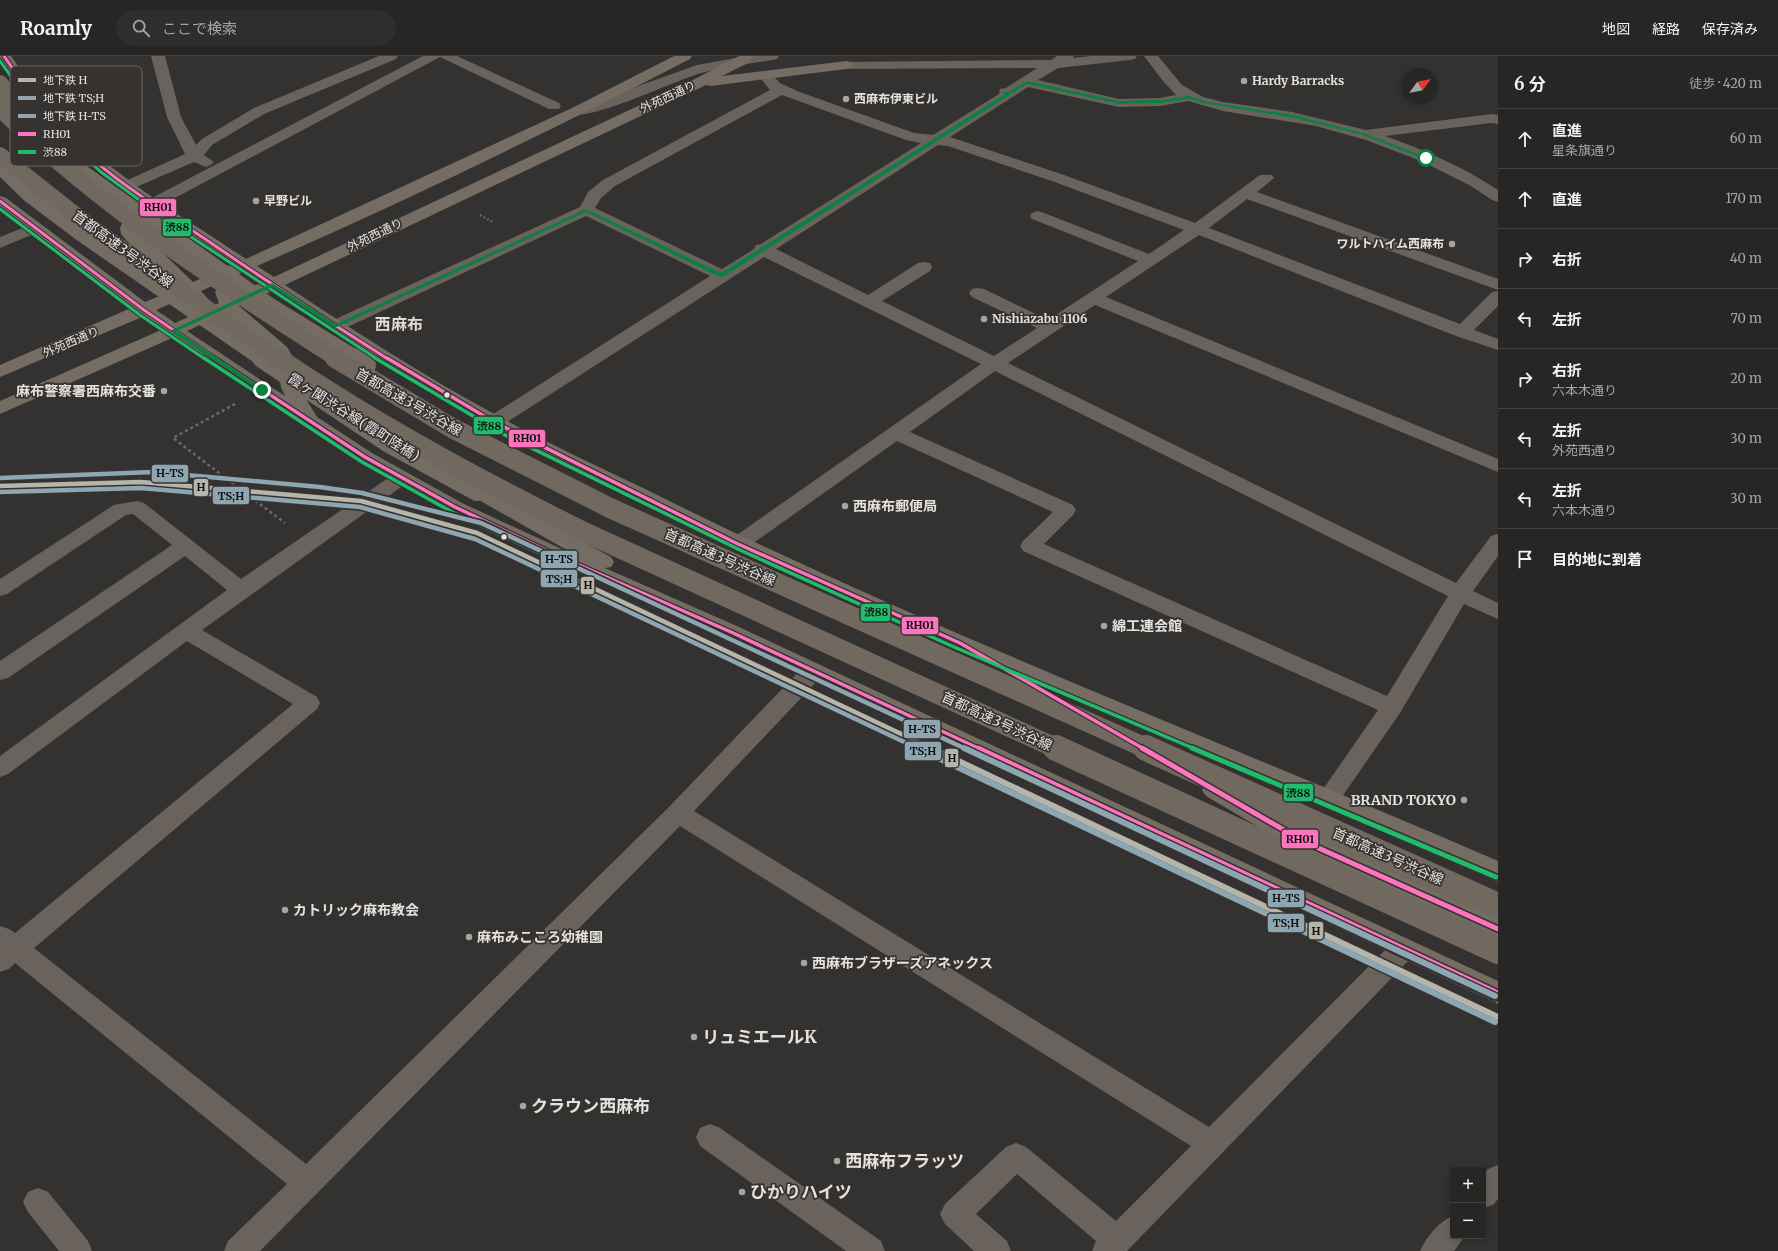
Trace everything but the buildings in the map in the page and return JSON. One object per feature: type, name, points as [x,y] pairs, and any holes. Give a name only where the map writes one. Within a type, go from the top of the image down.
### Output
[{"type":"highway","points":[[0,83],[10,96]]},
{"type":"highway","name":"首都高速3号渋谷線","points":[[0,109],[10,119]]},
{"type":"highway","name":"首都高速3号渋谷線","points":[[0,155],[10,163]]},
{"type":"highway","name":"首都高速3号渋谷線","points":[[14,166],[93,228],[227,324],[400,436],[488,484],[582,531],[1498,951]]},
{"type":"highway","name":"首都高速3号渋谷線","points":[[61,166],[180,255],[271,317],[430,416],[516,462],[625,514],[1498,906]]},
{"type":"highway","points":[[65,166],[73,176]]},
{"type":"main road","points":[[4,56],[11,66]]},
{"type":"main road","name":"外苑西通り","points":[[0,372],[245,267],[577,111],[685,56]]},
{"type":"main road","points":[[795,57],[846,65]]},
{"type":"main road","name":"外苑西通り","points":[[0,408],[272,285],[694,85],[745,58]]},
{"type":"main road","points":[[694,85],[846,65]]},
{"type":"main road","points":[[0,97],[10,106]]},
{"type":"main road","name":"霞ヶ関渋谷線(霞町陸橋)","points":[[0,166],[29,194],[82,234],[213,326],[389,443],[732,632]]},
{"type":"main road","points":[[75,166],[269,305],[441,412],[521,454],[738,544],[960,643],[1329,798],[1498,872]]},
{"type":"main road","points":[[102,166],[152,204],[245,267],[419,379],[494,422],[738,544]]},
{"type":"main road","points":[[0,201],[173,331],[319,427],[401,478],[455,506],[552,552],[732,632],[812,672],[1498,993]]},
{"type":"main road","points":[[152,204],[147,211],[136,215],[131,222],[128,228],[130,236],[162,261],[192,290],[200,300],[203,309],[194,318],[173,331]]},
{"type":"main road","points":[[245,267],[226,282],[224,294],[245,322],[270,339],[283,353],[290,389],[310,419],[319,427]]},
{"type":"main road","points":[[960,643],[1303,841],[1498,929]]},
{"type":"street","points":[[158,56],[174,117],[194,156],[219,168]]},
{"type":"street","points":[[127,186],[194,156],[207,142],[259,111],[391,56]]},
{"type":"street","points":[[152,204],[434,56]]},
{"type":"street","points":[[446,56],[554,106]]},
{"type":"street","points":[[577,111],[592,108],[702,68],[745,58],[772,56]]},
{"type":"street","points":[[846,65],[1062,60],[1130,56]]},
{"type":"street","points":[[1151,56],[1178,90],[1189,97],[1208,103],[1264,111],[1322,122],[1365,134],[1426,158],[1498,197]]},
{"type":"street","points":[[494,422],[762,249],[1008,94],[1005,92],[1008,93],[1062,60]]},
{"type":"street","points":[[335,326],[586,210],[594,195],[609,183],[776,93],[778,89],[770,81],[762,78],[694,85]]},
{"type":"street","points":[[1027,82],[1119,103],[1160,102],[1189,97]]},
{"type":"street","points":[[774,85],[792,94],[911,137],[957,144],[1197,229],[1498,345]]},
{"type":"street","points":[[1365,134],[1492,118],[1498,120]]},
{"type":"street","points":[[738,544],[994,364],[1197,229],[1266,178]]},
{"type":"street","points":[[1245,193],[1498,285]]},
{"type":"street","points":[[586,210],[721,276]]},
{"type":"street","points":[[1038,216],[1150,260]]},
{"type":"street","points":[[0,243],[35,228]]},
{"type":"street","points":[[762,249],[1498,612]]},
{"type":"street","points":[[870,302],[924,267]]},
{"type":"street","points":[[978,293],[1049,327]]},
{"type":"street","points":[[1462,332],[1498,296]]},
{"type":"street","points":[[1093,298],[1498,466]]},
{"type":"street","points":[[896,432],[1066,510],[1030,546],[1392,707]]},
{"type":"street","points":[[0,768],[241,590],[401,478]]},
{"type":"street","points":[[0,589],[122,509],[136,507],[241,590]]},
{"type":"street","points":[[1329,798],[1392,707],[1460,593],[1498,541]]},
{"type":"street","points":[[0,672],[185,546]]},
{"type":"street","points":[[186,630],[309,703],[5,949],[308,1183]]},
{"type":"street","points":[[240,1251],[678,813],[812,672]]},
{"type":"street","points":[[678,813],[1212,1144]]},
{"type":"street","points":[[996,1251],[955,1214],[1016,1156],[1112,1246],[1404,949]]},
{"type":"street","points":[[710,1136],[870,1251]]},
{"type":"street","points":[[1486,1192],[1498,1178]]},
{"type":"street","points":[[38,1202],[77,1251]]},
{"type":"street","points":[[1435,1251],[1450,1234]]},
{"type":"path","points":[[240,401],[173,438],[286,524]]},
{"type":"metro line","name":"H-TS","points":[[0,478],[153,472],[320,487],[362,493],[481,523],[1495,996]]},
{"type":"metro line","name":"H","points":[[0,486],[141,482],[361,501],[477,533],[1498,1017]]},
{"type":"metro line","name":"TS;H","points":[[0,492],[141,488],[360,507],[475,539],[1495,1022]]},
{"type":"transit line","name":"RH01","points":[[4,56],[11,66]]},
{"type":"transit line","name":"渋88","points":[[0,61],[10,75]]},
{"type":"transit line","name":"渋88","points":[[94,166],[179,229],[344,339],[458,409],[560,463],[847,600],[1062,694],[1496,877]]},
{"type":"transit line","name":"RH01","points":[[102,166],[127,186],[295,300],[419,379],[494,422],[738,544],[960,643],[1303,841],[1498,929]]},
{"type":"transit line","name":"RH01","points":[[0,201],[144,310],[209,355],[365,457],[455,507],[552,553],[731,632],[1498,993]]},
{"type":"transit line","name":"渋88","points":[[0,209],[140,315],[206,360],[362,462],[452,512],[550,558],[729,637],[1495,998]]},
{"type":"place","name":"Hardy Barracks","points":[[1244,81]]},
{"type":"place","name":"西麻布伊東ビル","points":[[846,99]]},
{"type":"place","name":"早野ビル","points":[[256,201]]},
{"type":"place","name":"ワルトハイム西麻布","points":[[1452,244]]},
{"type":"place","name":"Nishiazabu 1106","points":[[984,319]]},
{"type":"place","name":"麻布警察署西麻布交番","points":[[164,391]]},
{"type":"place","name":"西麻布郵便局","points":[[845,506]]},
{"type":"place","name":"綿工連会館","points":[[1104,626]]},
{"type":"place","name":"BRAND TOKYO","points":[[1464,800]]},
{"type":"place","name":"カトリック麻布教会","points":[[285,910]]},
{"type":"place","name":"麻布みこころ幼稚園","points":[[469,937]]},
{"type":"place","name":"西麻布ブラザーズアネックス","points":[[804,963]]},
{"type":"place","name":"リュミエールK","points":[[694,1037]]},
{"type":"place","name":"クラウン西麻布","points":[[523,1106]]},
{"type":"place","name":"西麻布フラッツ","points":[[837,1161]]},
{"type":"place","name":"ひかりハイツ","points":[[742,1192]]},
{"type":"district","name":"西麻布","points":[[399,324]]},
{"type":"route","points":[[262,390],[173,331],[272,285],[335,326],[586,210],[721,276],[1008,94],[1005,92],[1008,93],[1027,82],[1119,103],[1160,102],[1189,97],[1208,103],[1294,116],[1365,134],[1426,158]]}]
